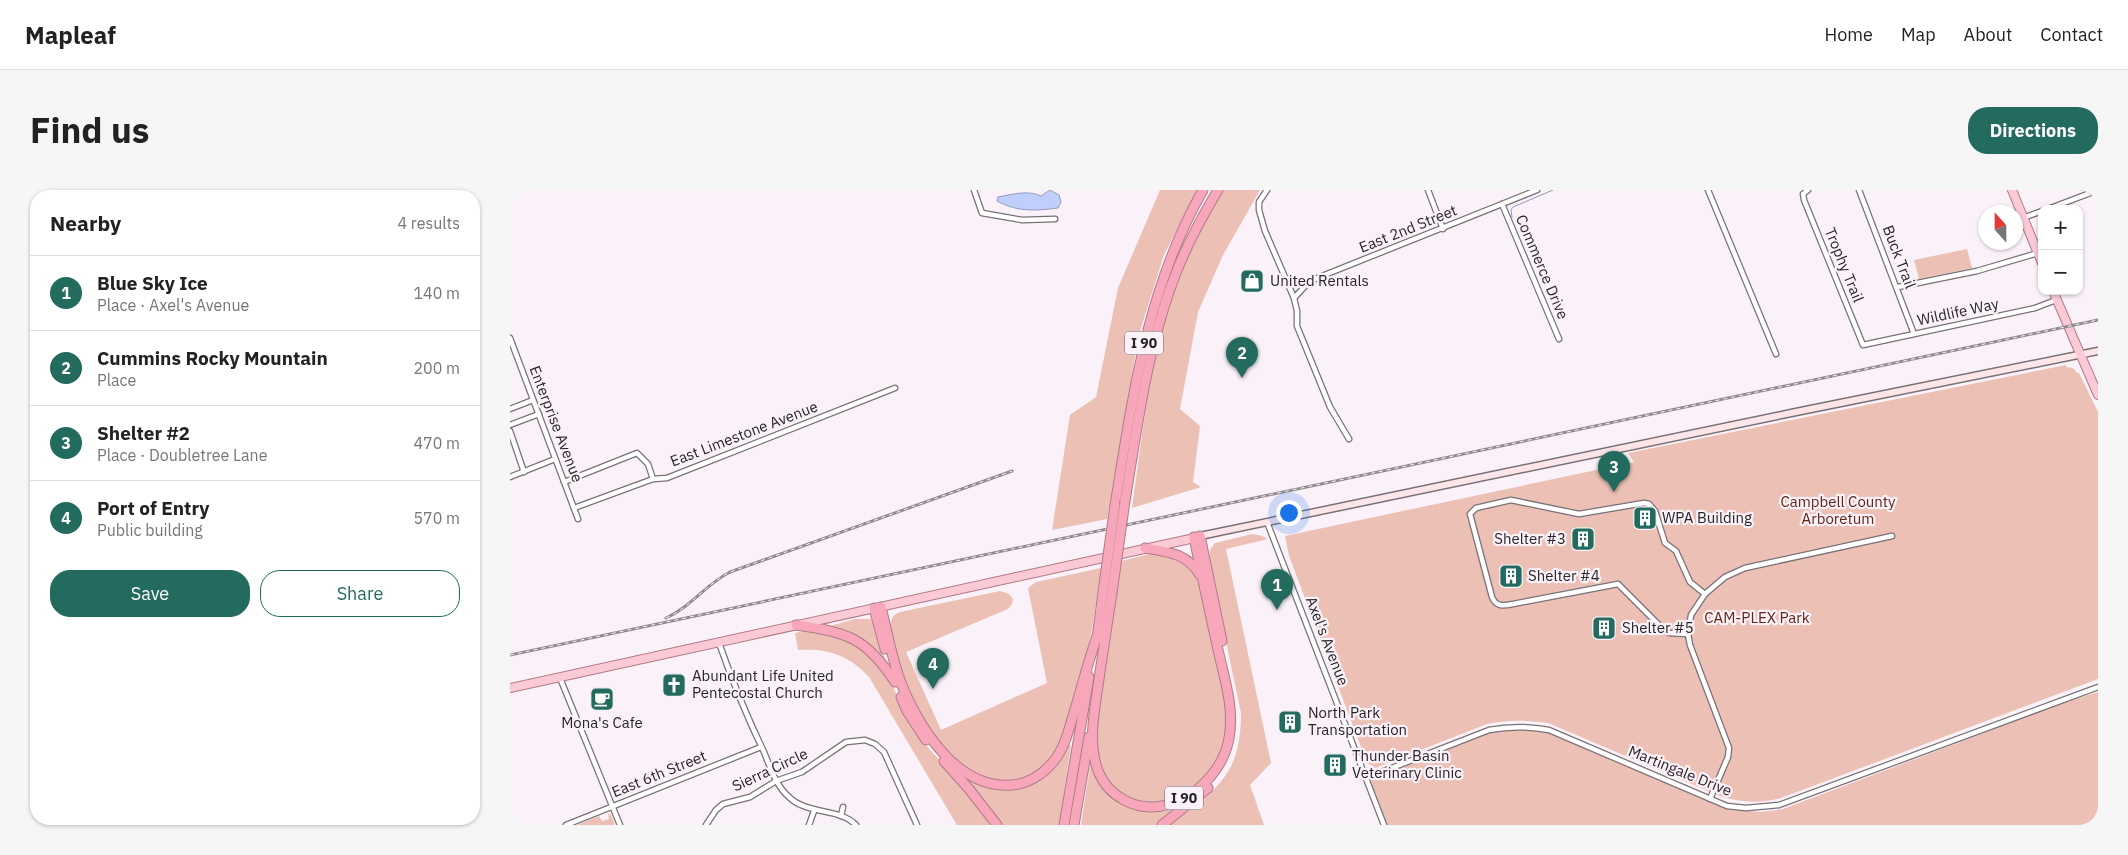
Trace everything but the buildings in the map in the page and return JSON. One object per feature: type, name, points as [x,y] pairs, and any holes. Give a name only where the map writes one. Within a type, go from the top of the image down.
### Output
[{"type":"highway","name":"I 90","points":[[1108,593],[1115,506],[1135,384],[1148,328],[1161,282],[1176,243],[1203,190]]},
{"type":"highway","name":"I 90","points":[[1074,825],[1108,593],[1143,387],[1165,304],[1189,244],[1218,190]]},
{"type":"highway","name":"I 90","points":[[1162,825],[1212,785],[1229,757],[1237,724],[1233,695],[1197,537]]},
{"type":"highway","points":[[1197,537],[1202,580]]},
{"type":"highway","points":[[1145,548],[1175,553],[1187,559],[1196,568],[1202,580]]},
{"type":"highway","name":"I 90","points":[[1102,634],[1093,742],[1099,774],[1108,788],[1118,796],[1142,807],[1159,807],[1187,797],[1208,780],[1225,753],[1229,739],[1230,712],[1228,696],[1202,580]]},
{"type":"highway","points":[[878,607],[900,680],[908,700],[927,732],[955,764],[969,776],[984,783],[999,786],[1030,780],[1042,773],[1054,761],[1066,740],[1102,634]]},
{"type":"highway","points":[[878,607],[894,682]]},
{"type":"highway","points":[[796,625],[836,632],[853,638],[869,649],[882,662],[917,728],[997,825]]},
{"type":"highway","name":"I 90","points":[[1064,825],[1076,748],[1102,634]]},
{"type":"main road","points":[[2012,190],[2018,205]]},
{"type":"main road","points":[[2023,218],[2038,253]]},
{"type":"main road","points":[[2054,295],[2098,395]]},
{"type":"main road","points":[[510,688],[1145,548],[2098,351]]},
{"type":"street","points":[[974,190],[982,213],[1022,220],[1055,219]]},
{"type":"street","points":[[1267,190],[1259,202],[1259,210],[1265,231],[1294,298],[1297,311],[1297,326],[1330,407],[1349,439]]},
{"type":"street","points":[[1428,190],[1443,229]]},
{"type":"street","name":"East 2nd Street","points":[[1294,298],[1317,278],[1537,190]]},
{"type":"street","points":[[1708,190],[1776,354]]},
{"type":"street","name":"Trophy Trail","points":[[1808,190],[1803,194],[1863,344]]},
{"type":"street","name":"Buck Trail","points":[[1859,190],[1898,287],[1914,334]]},
{"type":"street","points":[[2059,205],[2098,190]]},
{"type":"street","name":"Commerce Drive","points":[[1502,204],[1559,339]]},
{"type":"street","points":[[2023,218],[2038,212]]},
{"type":"street","points":[[1898,287],[1977,271],[2038,253]]},
{"type":"street","name":"Wildlife Way","points":[[1863,344],[2035,308],[2056,300]]},
{"type":"street","name":"Enterprise Avenue","points":[[510,338],[578,519]]},
{"type":"street","name":"East Limestone Avenue","points":[[574,508],[653,479],[667,478],[895,388]]},
{"type":"street","points":[[510,409],[534,400]]},
{"type":"street","points":[[510,426],[539,414]]},
{"type":"street","points":[[510,431],[524,472]]},
{"type":"street","points":[[564,482],[637,453],[648,464],[653,479]]},
{"type":"street","points":[[510,478],[555,459]]},
{"type":"street","points":[[1688,634],[1669,633],[1664,630],[1618,584],[1499,605],[1494,602],[1492,597],[1470,514],[1476,508],[1511,500],[1579,514],[1644,503],[1649,504],[1656,511],[1665,543],[1676,551],[1693,586],[1704,594]]},
{"type":"street","name":"Axel's Avenue","points":[[1268,522],[1384,825]]},
{"type":"street","points":[[1710,799],[1728,757],[1729,748],[1690,645],[1688,634],[1691,616],[1704,594],[1725,576],[1745,568],[1892,536]]},
{"type":"street","points":[[719,643],[760,747],[776,781],[790,798],[800,805],[814,811],[841,816],[856,825]]},
{"type":"street","points":[[560,678],[620,825]]},
{"type":"street","name":"Martingale Drive","points":[[1366,778],[1489,730],[1529,726],[1549,730],[1727,806],[1746,808],[1779,805],[2098,687]]},
{"type":"street","name":"Sierra Circle","points":[[706,825],[716,810],[723,804],[750,797],[776,781],[809,769],[846,742],[864,740],[875,744],[884,752],[917,825]]},
{"type":"street","name":"East 6th Street","points":[[566,825],[760,747]]},
{"type":"street","points":[[841,816],[843,807]]},
{"type":"street","points":[[809,825],[814,811]]},
{"type":"green space","points":[[1160,190],[1197,190],[1164,255],[1139,334],[1107,519],[1052,530],[1070,415],[1096,397],[1118,288]]},
{"type":"green space","points":[[1224,190],[1260,190],[1223,255],[1198,312],[1180,409],[1200,426],[1193,482],[1201,487],[1132,508],[1148,393],[1168,308],[1187,257],[1204,223]]},
{"type":"green space","points":[[1967,249],[1972,268],[1919,279],[1914,260]]},
{"type":"green space","name":"CAM-PLEX Park","points":[[2066,365],[2066,367],[2073,368],[2079,373],[2098,412],[2098,679],[1781,798],[1759,802],[1722,797],[1548,723],[1540,722],[1510,721],[1487,724],[1375,768],[1367,763],[1289,556],[1285,536],[1634,462],[1628,453]]},
{"type":"green space","points":[[1252,534],[1268,539],[1226,549],[1271,763],[1250,785],[1264,825],[1169,825],[1200,802],[1223,780],[1231,767],[1236,752],[1240,734],[1241,713],[1209,561],[1210,550],[1215,543]]},
{"type":"green space","points":[[1154,553],[1176,558],[1187,564],[1199,583],[1226,704],[1228,722],[1223,749],[1207,777],[1185,794],[1159,804],[1137,803],[1114,790],[1099,767],[1095,728],[1121,561]]},
{"type":"green space","points":[[1101,568],[1089,643],[1076,704],[1057,753],[1040,771],[1020,779],[1003,781],[990,780],[978,776],[947,751],[918,710],[896,657],[891,631],[893,617],[900,612],[1000,591],[1009,594],[1013,599],[1008,609],[906,652],[941,730],[1047,683],[1028,588],[1036,582]]},
{"type":"green space","points":[[855,619],[871,619],[887,665],[830,626]]},
{"type":"green space","points":[[804,631],[835,634],[868,651],[889,676],[903,712],[922,741],[977,801],[994,825],[957,825],[869,677],[854,663],[837,654],[819,650],[798,650],[795,633]]},
{"type":"green space","points":[[2098,692],[2098,825],[1386,825],[1370,783],[1372,779],[1490,733],[1533,731],[1548,733],[1726,809],[1761,812],[1783,809],[2064,703]]},
{"type":"green space","points":[[1071,745],[1059,825],[1001,825],[994,813],[957,772],[993,787],[1013,790],[1022,788],[1035,781],[1065,746]]},
{"type":"green space","points":[[1092,753],[1106,787],[1143,810],[1171,809],[1172,814],[1157,825],[1081,825]]},
{"type":"green space","points":[[608,813],[611,815],[615,825],[577,825],[599,816],[602,821],[609,819]]},
{"type":"water","points":[[1050,190],[1059,195],[1061,202],[1058,208],[1026,210],[1004,205],[997,201],[998,197],[1021,193],[1041,196]]},
{"type":"waterway","points":[[1512,217],[1511,210],[1513,207],[1553,190]]},
{"type":"railway","points":[[510,655],[2098,320]]},
{"type":"railway","points":[[666,618],[683,608],[713,583],[730,572],[1012,471]]},
{"type":"place","name":"United Rentals","points":[[1252,281]]},
{"type":"place","name":"Cummins Rocky Mountain","points":[[1242,378]]},
{"type":"place","name":"Shelter #2","points":[[1614,492]]},
{"type":"place","name":"WPA Building","points":[[1645,518]]},
{"type":"place","name":"Shelter #3","points":[[1583,539]]},
{"type":"place","name":"Shelter #4","points":[[1511,576]]},
{"type":"place","name":"Blue Sky Ice","points":[[1277,610]]},
{"type":"place","name":"Shelter #5","points":[[1604,628]]},
{"type":"place","name":"Abundant Life United Pentecostal Church","points":[[674,685]]},
{"type":"place","name":"Port of Entry","points":[[933,689]]},
{"type":"place","name":"Mona's Cafe","points":[[602,699]]},
{"type":"place","name":"North Park Transportation","points":[[1290,722]]},
{"type":"place","name":"Thunder Basin Veterinary Clinic","points":[[1335,765]]},
{"type":"park label","name":"Campbell County Arboretum","points":[[1838,510]]}]
